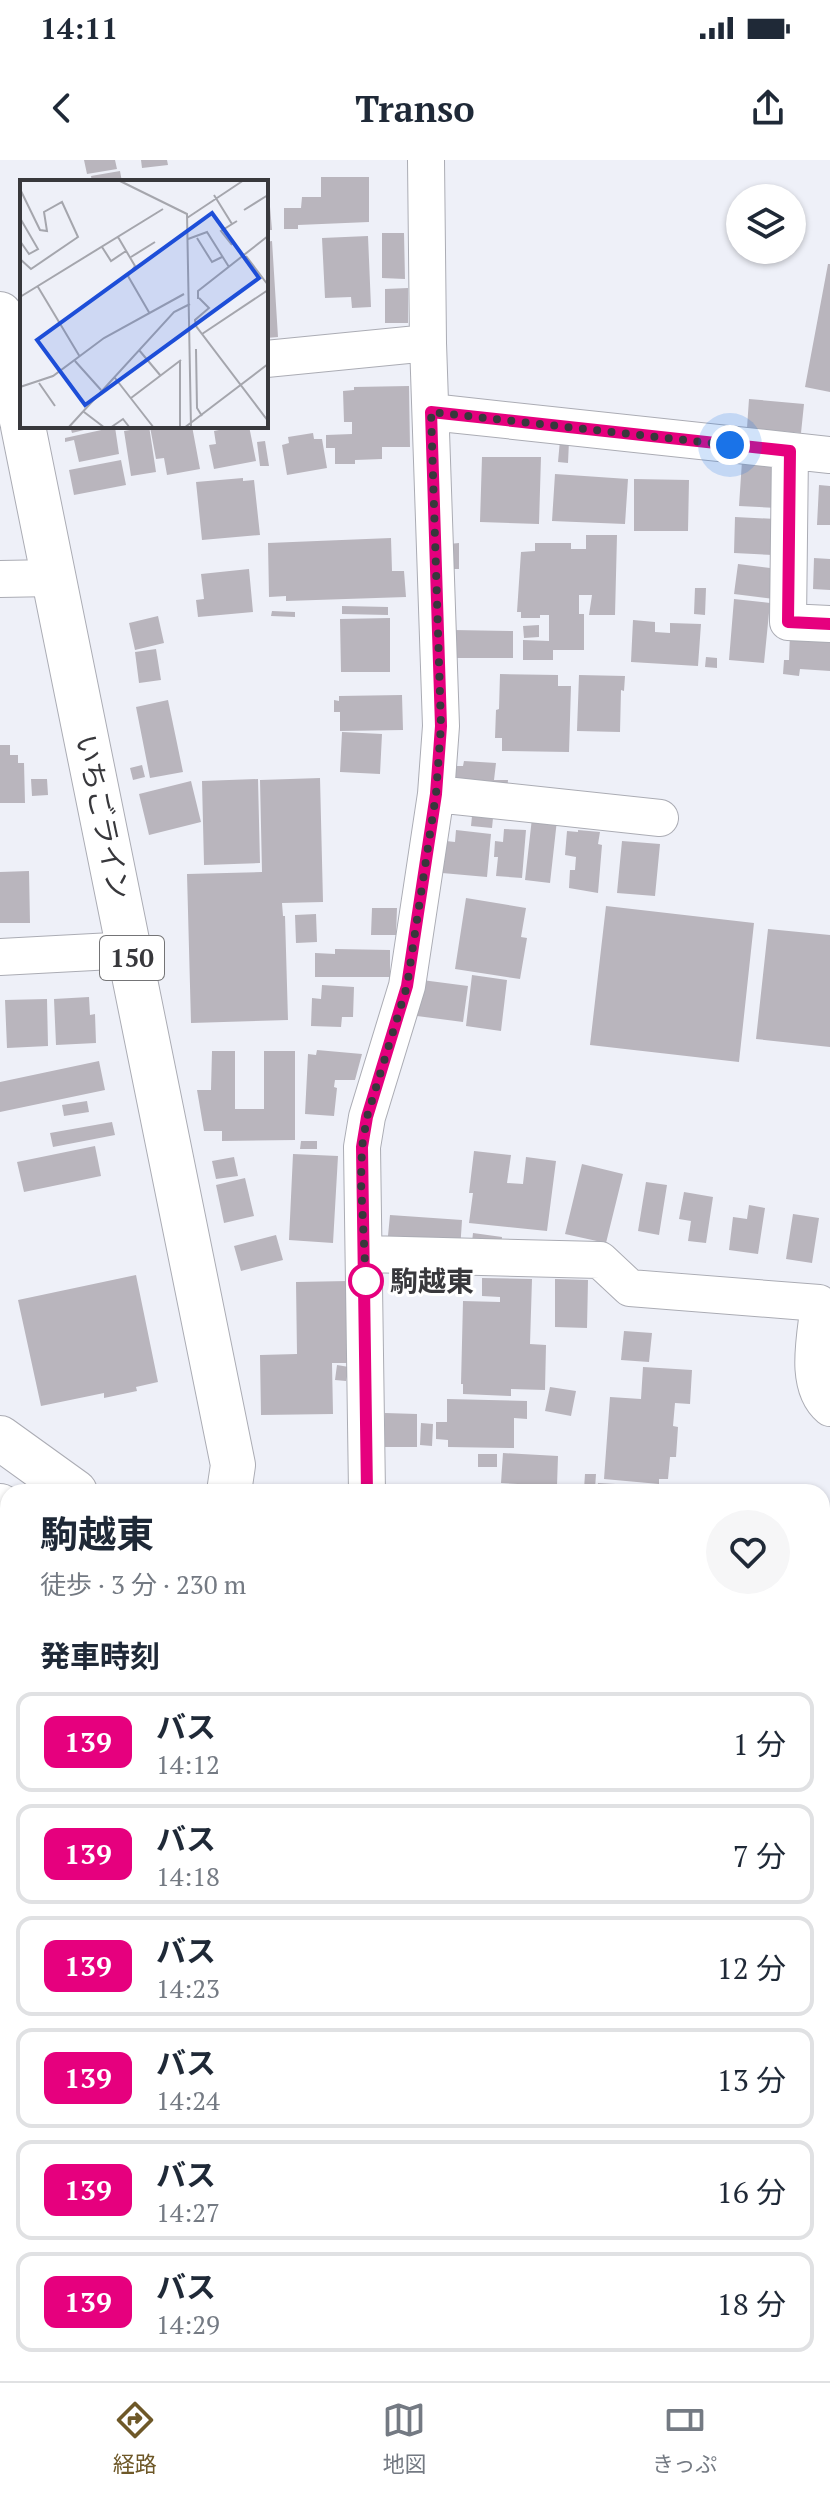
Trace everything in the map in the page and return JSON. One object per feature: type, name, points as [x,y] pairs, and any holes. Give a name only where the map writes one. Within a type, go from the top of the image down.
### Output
[{"type":"highway","name":"いちごライン","points":[[0,314],[20,404]]},
{"type":"highway","name":"いちごライン","points":[[25,428],[233,1465],[230,1484]]},
{"type":"highway","points":[[0,1438],[64,1484]]},
{"type":"street","points":[[367,1484],[366,1254],[361,1182],[367,1117],[407,986],[436,794],[441,726],[428,343],[426,160]]},
{"type":"street","points":[[268,359],[428,343]]},
{"type":"street","points":[[431,412],[830,455]]},
{"type":"street","points":[[790,451],[788,622],[830,624]]},
{"type":"street","points":[[0,579],[53,578]]},
{"type":"street","points":[[436,794],[660,818]]},
{"type":"street","points":[[0,957],[131,950]]},
{"type":"street","points":[[366,1254],[600,1260],[630,1288],[819,1303],[814,1384],[823,1402],[830,1408]]},
{"type":"building","points":[[84,160],[115,160],[117,169],[87,174]]},
{"type":"building","points":[[141,160],[167,160],[168,165],[142,168]]},
{"type":"building","points":[[120,171],[122,180],[92,180],[91,176]]},
{"type":"building","points":[[321,177],[369,177],[369,222],[298,225],[298,229],[284,229],[284,208],[301,208],[302,197],[321,197]]},
{"type":"building","points":[[268,195],[269,195],[272,230],[268,230]]},
{"type":"building","points":[[382,233],[404,233],[405,279],[382,278]]},
{"type":"building","points":[[368,236],[371,307],[352,308],[351,297],[325,298],[322,238]]},
{"type":"building","points":[[272,241],[278,337],[268,338],[268,242]]},
{"type":"building","points":[[830,264],[830,392],[805,387]]},
{"type":"building","points":[[408,288],[408,323],[385,323],[385,289]]},
{"type":"building","points":[[409,386],[410,447],[382,447],[382,459],[335,464],[335,448],[326,448],[326,435],[352,434],[352,422],[344,422],[343,391],[354,390],[354,387]]},
{"type":"building","points":[[749,399],[804,404],[801,433],[747,428]]},
{"type":"building","points":[[71,428],[92,428],[72,433]]},
{"type":"building","points":[[115,428],[119,454],[79,462],[74,440],[65,442],[65,438]]},
{"type":"building","points":[[149,428],[156,472],[131,476],[124,431]]},
{"type":"building","points":[[150,428],[192,428],[200,469],[167,475],[164,458],[156,459]]},
{"type":"building","points":[[249,428],[256,461],[214,469],[209,445],[216,444],[214,431]]},
{"type":"building","points":[[313,433],[314,439],[322,439],[327,468],[287,475],[282,445],[289,443],[288,437]]},
{"type":"building","points":[[560,440],[569,441],[568,463],[558,462]]},
{"type":"building","points":[[265,441],[269,466],[260,466],[257,442]]},
{"type":"building","points":[[482,457],[541,457],[539,524],[480,522]]},
{"type":"building","points":[[121,460],[126,485],[74,495],[69,470]]},
{"type":"building","points":[[742,461],[779,463],[777,508],[739,506]]},
{"type":"building","points":[[555,474],[628,479],[625,524],[552,521]]},
{"type":"building","points":[[243,478],[243,481],[254,480],[260,535],[202,540],[196,482]]},
{"type":"building","points":[[634,479],[689,480],[688,531],[634,531]]},
{"type":"building","points":[[819,485],[830,486],[830,525],[817,525]]},
{"type":"building","points":[[735,517],[776,519],[773,555],[734,553]]},
{"type":"building","points":[[586,535],[617,535],[615,615],[589,615],[592,595],[579,595],[579,614],[584,614],[584,650],[553,650],[553,660],[523,660],[523,640],[549,641],[549,615],[521,618],[521,612],[517,612],[521,552],[535,551],[535,543],[571,543],[571,549],[586,549]]},
{"type":"building","points":[[391,538],[392,571],[404,571],[406,597],[286,601],[286,596],[269,597],[268,543]]},
{"type":"building","points":[[459,543],[459,569],[449,569],[449,544]]},
{"type":"building","points":[[814,558],[830,559],[830,590],[813,589]]},
{"type":"building","points":[[738,564],[778,569],[774,599],[734,594]]},
{"type":"building","points":[[249,569],[253,612],[198,617],[196,600],[204,599],[201,574]]},
{"type":"building","points":[[695,588],[706,588],[705,615],[694,614]]},
{"type":"building","points":[[734,599],[770,603],[764,663],[729,660]]},
{"type":"building","points":[[342,606],[388,607],[388,615],[342,614]]},
{"type":"building","points":[[272,611],[295,612],[295,617],[271,616]]},
{"type":"building","points":[[158,616],[164,643],[135,650],[129,623]]},
{"type":"building","points":[[390,618],[390,672],[341,672],[340,619]]},
{"type":"building","points":[[633,620],[655,622],[655,632],[670,633],[670,623],[701,624],[698,666],[631,662]]},
{"type":"building","points":[[539,625],[539,637],[524,638],[523,626]]},
{"type":"building","points":[[453,630],[513,631],[513,658],[452,658]]},
{"type":"building","points":[[790,633],[830,635],[830,671],[800,669],[799,676],[783,674],[784,660],[789,660]]},
{"type":"building","points":[[156,649],[161,680],[139,683],[135,652]]},
{"type":"building","points":[[706,657],[717,658],[717,668],[705,667]]},
{"type":"building","points":[[500,674],[558,675],[558,686],[571,686],[569,752],[502,751],[502,738],[495,738]]},
{"type":"building","points":[[579,675],[625,676],[624,691],[621,690],[620,732],[577,731]]},
{"type":"building","points":[[402,695],[403,730],[340,731],[340,712],[334,712],[334,700],[339,701],[339,696]]},
{"type":"building","points":[[168,700],[183,772],[150,778],[136,707]]},
{"type":"building","points":[[342,732],[382,734],[380,774],[340,772]]},
{"type":"building","points":[[0,745],[10,745],[10,755],[18,755],[18,763],[24,763],[25,803],[0,803]]},
{"type":"building","points":[[464,761],[496,763],[494,780],[508,780],[507,793],[450,789],[451,766],[463,766]]},
{"type":"building","points":[[142,765],[145,777],[133,780],[130,768]]},
{"type":"building","points":[[320,778],[323,902],[282,903],[288,1020],[191,1023],[187,874],[262,872],[260,780]]},
{"type":"building","points":[[31,779],[47,779],[48,795],[32,796]]},
{"type":"building","points":[[258,779],[260,863],[204,865],[202,781]]},
{"type":"building","points":[[191,781],[201,822],[149,835],[139,794]]},
{"type":"building","points":[[472,816],[493,818],[492,828],[471,826]]},
{"type":"building","points":[[532,818],[557,820],[550,883],[525,880]]},
{"type":"building","points":[[504,829],[526,830],[522,878],[496,876],[498,857],[494,857],[495,841],[503,842]]},
{"type":"building","points":[[456,830],[491,834],[487,877],[442,873],[446,841],[455,842]]},
{"type":"building","points":[[567,831],[600,832],[598,844],[602,845],[598,893],[569,888],[570,870],[575,870],[576,857],[565,855]]},
{"type":"building","points":[[622,841],[660,844],[655,896],[617,893]]},
{"type":"building","points":[[29,871],[30,923],[0,923],[0,872]]},
{"type":"building","points":[[466,898],[526,908],[521,937],[527,938],[520,979],[455,969]]},
{"type":"building","points":[[606,906],[754,923],[739,1062],[590,1045]]},
{"type":"building","points":[[372,908],[397,908],[396,935],[371,935]]},
{"type":"building","points":[[316,914],[317,942],[296,943],[295,915]]},
{"type":"building","points":[[768,929],[830,935],[830,1047],[756,1039]]},
{"type":"building","points":[[335,949],[390,950],[390,977],[315,977],[315,953],[335,954]]},
{"type":"building","points":[[472,975],[507,980],[501,1031],[466,1026]]},
{"type":"building","points":[[422,980],[468,986],[463,1022],[417,1016]]},
{"type":"building","points":[[322,985],[354,987],[353,1017],[342,1017],[341,1027],[311,1026],[312,998],[321,999]]},
{"type":"building","points":[[89,997],[90,1015],[95,1014],[96,1043],[56,1045],[54,999]]},
{"type":"building","points":[[47,999],[48,1046],[7,1048],[5,1000]]},
{"type":"building","points":[[317,1050],[362,1054],[355,1080],[335,1080],[334,1116],[305,1114],[308,1054],[316,1055]]},
{"type":"building","points":[[212,1051],[235,1051],[235,1109],[264,1109],[264,1051],[295,1051],[295,1140],[222,1141],[222,1131],[204,1131],[197,1090],[211,1090]]},
{"type":"building","points":[[99,1061],[105,1090],[0,1112],[0,1082]]},
{"type":"building","points":[[87,1101],[89,1112],[64,1116],[62,1105]]},
{"type":"building","points":[[112,1122],[115,1135],[53,1147],[50,1133]]},
{"type":"building","points":[[301,1141],[317,1141],[317,1149],[300,1149]]},
{"type":"building","points":[[95,1146],[101,1176],[24,1192],[17,1162]]},
{"type":"building","points":[[474,1151],[511,1155],[507,1183],[523,1184],[526,1157],[556,1161],[547,1231],[469,1223]]},
{"type":"building","points":[[293,1154],[338,1156],[333,1243],[289,1240]]},
{"type":"building","points":[[234,1157],[238,1176],[216,1179],[212,1161]]},
{"type":"building","points":[[582,1164],[623,1174],[606,1243],[565,1234]]},
{"type":"building","points":[[245,1178],[254,1216],[224,1223],[216,1185]]},
{"type":"building","points":[[646,1182],[667,1185],[659,1235],[638,1231]]},
{"type":"building","points":[[684,1192],[713,1197],[706,1243],[688,1241],[691,1221],[679,1219]]},
{"type":"building","points":[[749,1205],[765,1208],[758,1254],[729,1250],[733,1217],[747,1219]]},
{"type":"building","points":[[793,1214],[819,1218],[812,1263],[786,1259]]},
{"type":"building","points":[[390,1215],[462,1220],[460,1251],[387,1246]]},
{"type":"building","points":[[473,1233],[502,1237],[501,1246],[472,1242]]},
{"type":"building","points":[[276,1235],[283,1260],[241,1271],[234,1246]]},
{"type":"building","points":[[136,1275],[158,1382],[136,1387],[137,1391],[104,1398],[104,1393],[41,1406],[18,1300]]},
{"type":"building","points":[[482,1278],[532,1279],[530,1344],[546,1345],[545,1390],[511,1389],[511,1396],[463,1394],[463,1301],[500,1302],[500,1297],[482,1296]]},
{"type":"building","points":[[555,1279],[588,1280],[587,1328],[555,1327]]},
{"type":"building","points":[[348,1281],[349,1363],[332,1363],[333,1414],[261,1415],[260,1355],[297,1354],[296,1282]]},
{"type":"building","points":[[624,1331],[652,1333],[649,1362],[621,1360]]},
{"type":"building","points":[[337,1365],[349,1367],[346,1381],[335,1380]]},
{"type":"building","points":[[643,1367],[692,1370],[690,1404],[675,1403],[673,1426],[678,1427],[676,1457],[670,1457],[668,1479],[659,1479],[659,1484],[604,1479],[610,1397],[641,1399]]},
{"type":"building","points":[[550,1387],[576,1391],[571,1416],[545,1411]]},
{"type":"building","points":[[447,1399],[527,1401],[527,1419],[514,1418],[514,1448],[448,1447],[448,1440],[436,1439],[436,1422],[447,1422]]},
{"type":"building","points":[[385,1413],[417,1414],[417,1447],[384,1447]]},
{"type":"building","points":[[421,1423],[433,1424],[432,1446],[420,1445]]},
{"type":"building","points":[[503,1453],[558,1456],[557,1484],[501,1483]]},
{"type":"building","points":[[478,1454],[497,1454],[497,1467],[478,1467]]},
{"type":"building","points":[[585,1474],[596,1474],[595,1484],[584,1484]]},
{"type":"bus line","name":"139","points":[[367,1484],[366,1254],[362,1147],[367,1117],[407,986],[436,794],[441,726],[431,412],[790,451],[788,622],[830,624]]},
{"type":"place","name":"駒越東","points":[[366,1281]]},
{"type":"route","points":[[366,1281],[366,1284],[362,1147],[367,1117],[407,986],[436,794],[441,726],[431,412],[730,445]]}]
